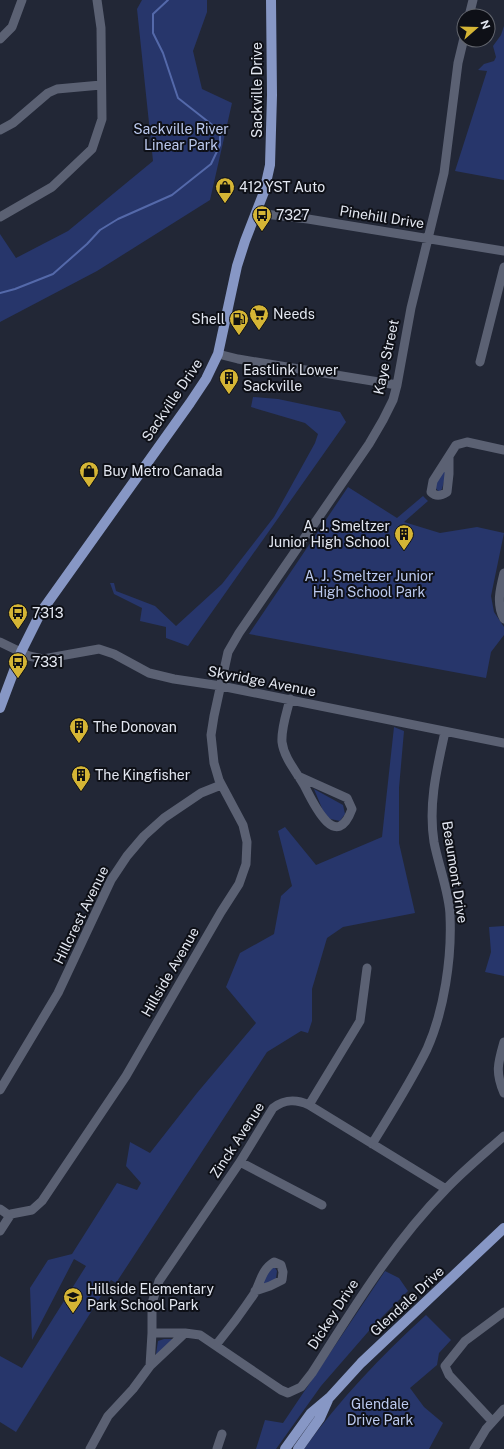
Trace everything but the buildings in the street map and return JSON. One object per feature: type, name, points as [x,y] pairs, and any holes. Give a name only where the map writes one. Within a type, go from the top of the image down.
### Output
[{"type":"main road","name":"Sackville Drive","points":[[0,708],[21,652],[41,612],[190,403],[206,379],[218,354],[237,266],[264,192],[270,165],[272,95],[271,0]]},
{"type":"main road","name":"Glendale Drive","points":[[286,1449],[311,1413],[330,1397],[361,1363],[504,1228]]},
{"type":"main road","name":"Glendale Drive","points":[[298,1449],[320,1418],[330,1397]]},
{"type":"street","points":[[0,39],[12,27],[22,0]]},
{"type":"street","points":[[0,217],[52,187],[92,149],[102,119],[101,28],[97,0]]},
{"type":"street","name":"Kaye Street","points":[[221,686],[228,652],[231,646],[372,438],[393,400],[411,308],[444,173],[458,63],[462,48]]},
{"type":"street","points":[[0,130],[13,123],[48,94],[57,89],[101,85]]},
{"type":"street","name":"Pinehill Drive","points":[[256,213],[308,219],[504,251]]},
{"type":"street","points":[[480,362],[504,267]]},
{"type":"street","points":[[218,354],[238,359],[397,385]]},
{"type":"street","points":[[449,457],[456,446],[467,442],[504,450]]},
{"type":"street","points":[[504,573],[499,594],[500,611],[504,619]]},
{"type":"street","name":"Skyridge Avenue","points":[[0,642],[21,652],[43,659],[99,649],[114,654],[149,674],[290,699],[445,732],[504,742]]},
{"type":"street","name":"Hillside Avenue","points":[[10,1216],[32,1210],[42,1201],[126,1076],[221,912],[239,884],[246,864],[247,842],[243,825],[221,785],[214,763],[211,735],[221,686]]},
{"type":"street","points":[[290,699],[282,741],[292,767],[320,816],[327,823],[331,826],[341,825],[348,820],[352,809],[347,798],[298,776]]},
{"type":"street","name":"Beaumont Drive","points":[[372,1144],[427,1048],[442,998],[448,968],[450,914],[438,863],[432,816],[433,790],[445,732]]},
{"type":"street","name":"Hillcrest Avenue","points":[[0,1090],[58,993],[111,880],[127,856],[144,836],[164,818],[201,793],[221,785]]},
{"type":"street","points":[[309,1105],[360,1021],[367,968]]},
{"type":"street","points":[[504,1042],[497,1064],[497,1074],[504,1093]]},
{"type":"street","name":"Zinck Avenue","points":[[150,1366],[152,1303],[159,1281],[240,1162],[273,1108],[287,1100],[300,1100],[446,1189]]},
{"type":"street","name":"Dickey Drive","points":[[152,1333],[185,1333],[200,1335],[281,1390],[288,1392],[301,1387],[312,1373],[381,1266],[414,1224],[446,1189],[504,1136]]},
{"type":"street","points":[[240,1162],[322,1205]]},
{"type":"street","points":[[0,1209],[10,1216],[0,1231]]},
{"type":"street","points":[[216,1345],[233,1325],[256,1291]]},
{"type":"street","points":[[492,1422],[448,1375],[445,1366],[465,1341],[504,1312]]},
{"type":"street","points":[[90,1449],[108,1416],[133,1389],[150,1366],[185,1333]]},
{"type":"street","points":[[474,1449],[486,1429],[504,1409]]},
{"type":"street","points":[[217,1449],[222,1434]]},
{"type":"green space","name":"Sackville River Linear Park","points":[[142,0],[207,0],[207,12],[193,51],[202,89],[232,103],[210,200],[97,271],[0,322],[0,234],[16,258],[68,231],[153,161],[137,9]]},
{"type":"green space","points":[[504,26],[504,180],[455,171],[487,71],[478,70],[484,64],[494,61],[496,57],[494,48],[496,48],[496,42],[501,35]]},
{"type":"green space","points":[[253,397],[278,399],[340,412],[346,422],[188,646],[166,638],[166,627],[140,621],[142,608],[114,594],[110,583],[114,583],[116,591],[155,606],[176,626],[222,584],[274,517],[315,443],[318,434],[305,423],[251,407]]},
{"type":"green space","points":[[447,470],[442,489],[439,492],[434,486],[442,472]]},
{"type":"green space","name":"A. J. Smeltzer Junior High School Park","points":[[348,487],[397,518],[423,496],[428,501],[404,522],[440,533],[477,527],[504,533],[491,596],[494,612],[504,627],[504,635],[491,652],[486,678],[249,634]]},
{"type":"green space","points":[[394,727],[404,731],[399,788],[399,843],[415,913],[343,927],[327,938],[312,989],[312,1021],[308,1033],[301,1031],[267,1052],[116,1283],[111,1280],[16,1432],[0,1422],[0,1356],[22,1368],[86,1266],[74,1259],[32,1340],[30,1288],[48,1260],[72,1254],[117,1183],[137,1190],[141,1183],[126,1166],[130,1142],[150,1153],[197,1093],[256,1023],[226,987],[240,953],[274,934],[281,896],[292,886],[278,831],[285,827],[316,865],[382,837]]},
{"type":"green space","points":[[314,789],[343,805],[345,814],[340,821],[326,818]]},
{"type":"green space","points":[[504,926],[504,976],[485,972],[491,952],[489,927]]},
{"type":"green space","points":[[274,1266],[277,1271],[276,1278],[267,1284],[262,1284],[266,1273]]},
{"type":"green space","points":[[385,1271],[399,1278],[408,1291],[374,1325],[321,1386],[276,1449],[256,1449],[265,1420],[283,1423]]},
{"type":"green space","name":"Glendale Drive Park","points":[[426,1315],[451,1340],[439,1353],[437,1365],[410,1388],[424,1407],[443,1423],[429,1449],[304,1449],[347,1395],[393,1346]]},
{"type":"green space","points":[[164,1339],[175,1339],[159,1357],[156,1354],[158,1341]]},
{"type":"waterway","points":[[0,293],[15,289],[53,274],[87,244],[100,230],[118,219],[172,195],[211,164],[220,145],[220,131],[178,98],[163,53],[153,33],[153,14],[168,0]]},
{"type":"place","name":"412 YST Auto","points":[[225,204]]},
{"type":"place","name":"7327","points":[[262,232]]},
{"type":"place","name":"Needs","points":[[259,331]]},
{"type":"place","name":"Shell","points":[[239,336]]},
{"type":"place","name":"Eastlink Lower Sackville","points":[[229,395]]},
{"type":"place","name":"Buy Metro Canada","points":[[89,488]]},
{"type":"place","name":"A. J. Smeltzer Junior High School","points":[[404,551]]},
{"type":"place","name":"7313","points":[[18,630]]},
{"type":"place","name":"7331","points":[[18,679]]},
{"type":"place","name":"The Donovan","points":[[79,744]]},
{"type":"place","name":"The Kingfisher","points":[[81,792]]},
{"type":"place","name":"Hillside Elementary Park School Park","points":[[73,1314]]}]
